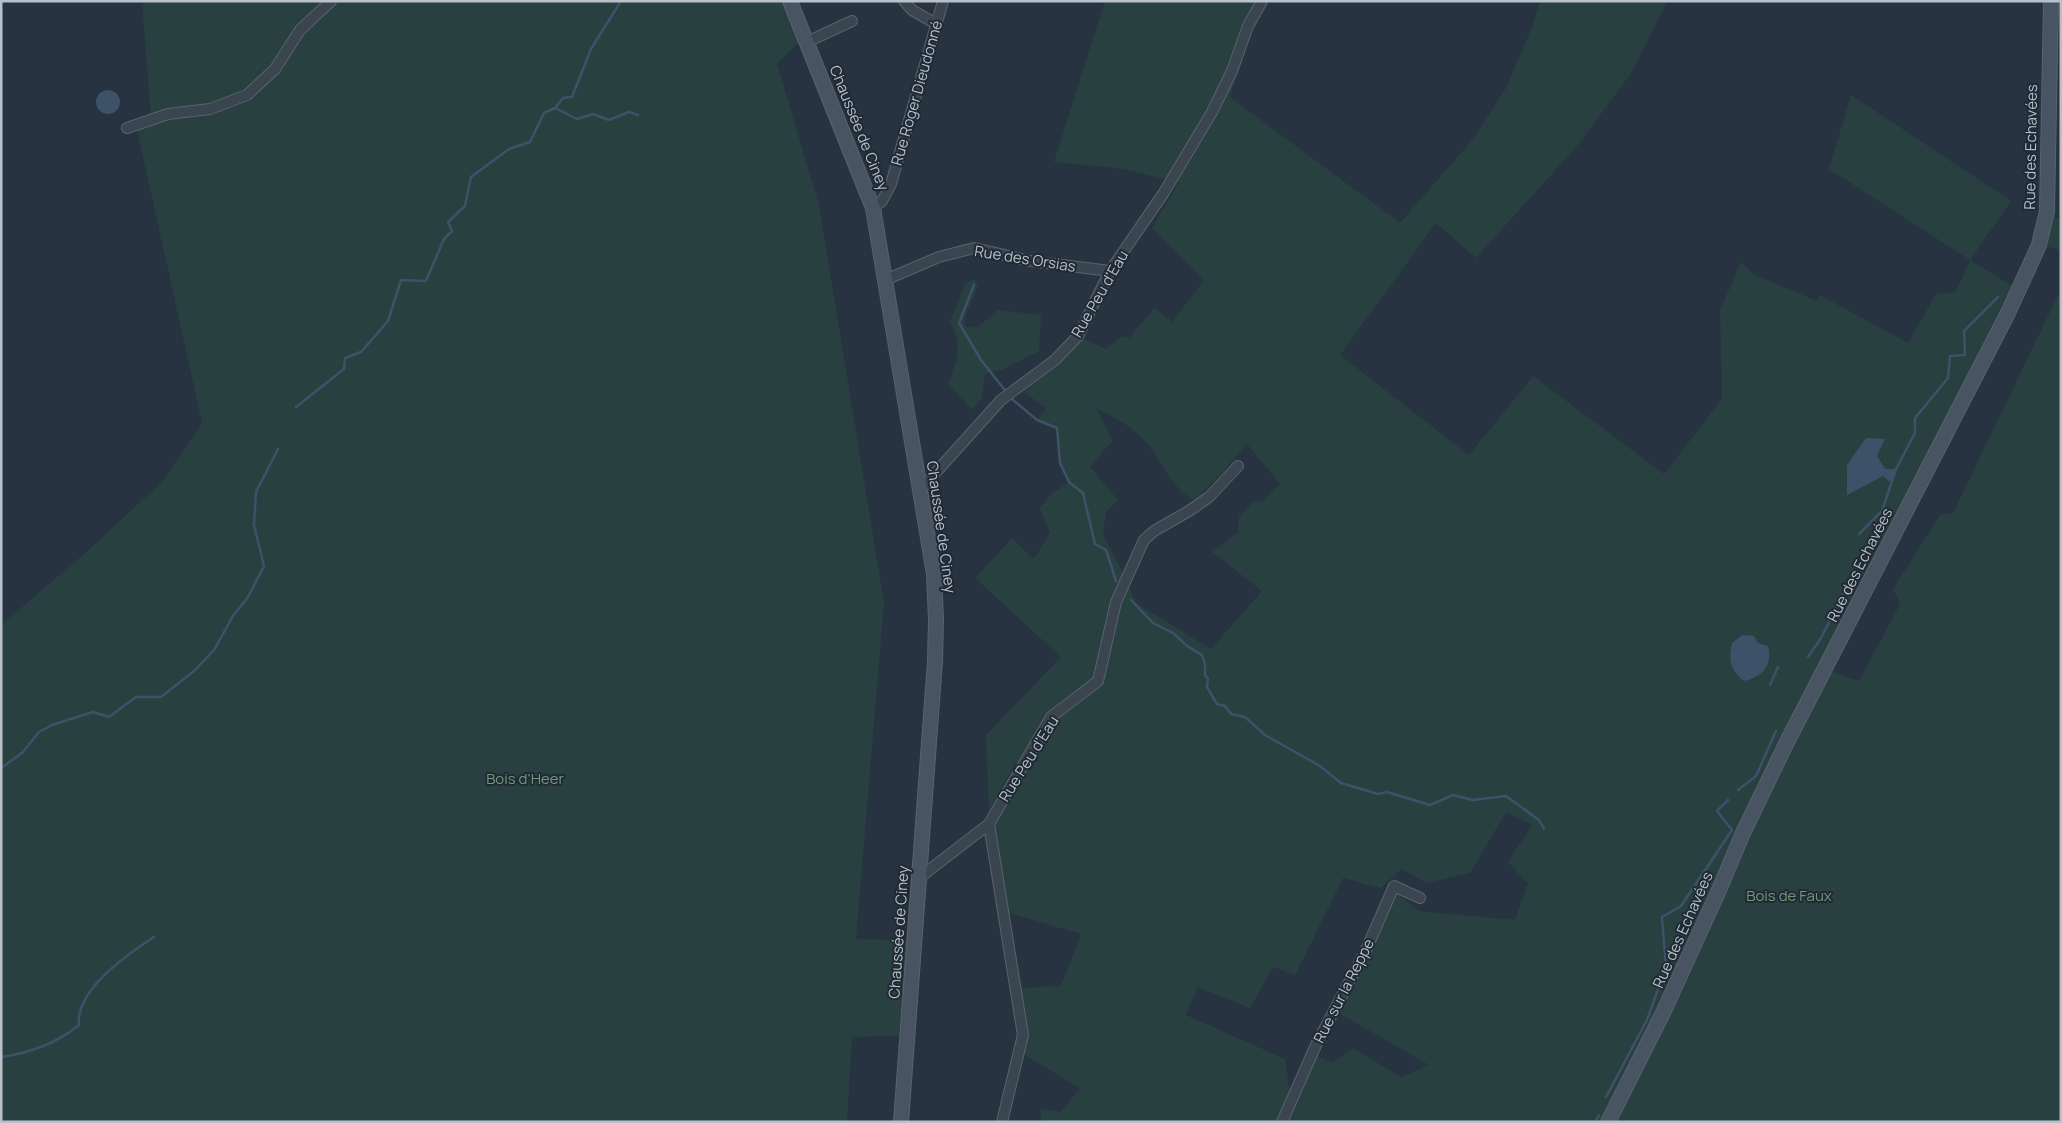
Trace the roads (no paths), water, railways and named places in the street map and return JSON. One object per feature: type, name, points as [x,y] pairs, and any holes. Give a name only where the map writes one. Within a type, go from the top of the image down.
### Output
[{"type":"street","points":[[127,128],[168,114],[210,109],[246,95],[275,68],[300,30],[331,1]]},
{"type":"street","name":"Chaussée de Ciney","points":[[790,1],[873,208],[934,574],[936,620],[901,1122]]},
{"type":"street","points":[[904,1],[912,10],[936,24]]},
{"type":"street","name":"Rue Roger Dieudonné","points":[[873,208],[882,201],[891,184],[943,1]]},
{"type":"street","name":"Rue Peu d'Eau","points":[[920,490],[1002,400],[1055,360],[1078,336],[1110,271],[1163,194],[1212,112],[1232,70],[1248,26],[1262,1]]},
{"type":"street","name":"Rue des Echavées","points":[[1608,1122],[1662,1015],[1719,890],[1742,833],[2002,325],[2039,245],[2047,212],[2051,1]]},
{"type":"street","points":[[807,42],[852,21]]},
{"type":"street","name":"Rue des Orsias","points":[[885,280],[939,257],[974,248],[1030,261],[1110,271]]},
{"type":"street","name":"Rue Peu d'Eau","points":[[919,878],[989,824],[1051,717],[1098,681],[1116,602],[1144,540],[1154,531],[1189,511],[1209,496],[1238,466]]},
{"type":"street","points":[[989,824],[1023,1035],[1002,1122]]},
{"type":"street","name":"Rue sur la Reppe","points":[[1282,1122],[1316,1045],[1366,950],[1394,886],[1420,898]]},
{"type":"water","points":[[108,90],[113,91],[119,97],[119,107],[113,113],[108,114],[103,113],[97,107],[96,102],[97,97],[103,91]]},
{"type":"water","points":[[1866,438],[1885,439],[1877,456],[1885,469],[1896,469],[1891,483],[1883,476],[1847,495],[1847,465]]},
{"type":"water","points":[[1742,635],[1754,636],[1758,643],[1768,646],[1769,653],[1769,660],[1765,670],[1744,681],[1736,673],[1730,660],[1732,643]]},
{"type":"waterway","points":[[296,407],[344,369],[345,358],[361,352],[388,321],[401,280],[426,281],[444,239],[452,231],[448,222],[465,206],[471,177],[509,149],[530,142],[544,113],[555,108],[563,98],[572,97],[591,49],[621,1]]},
{"type":"waterway","points":[[555,108],[577,119],[593,114],[609,120],[629,112],[638,115]]},
{"type":"waterway","points":[[974,285],[959,323],[981,360],[1004,389]]},
{"type":"waterway","points":[[1859,534],[1882,511],[1896,469],[1915,433],[1915,418],[1948,378],[1950,356],[1965,355],[1964,331],[1998,297]]},
{"type":"waterway","points":[[1012,399],[1037,420],[1057,428],[1060,463],[1069,482],[1083,493],[1095,544],[1106,550],[1116,581]]},
{"type":"waterway","points":[[1,768],[22,753],[39,732],[52,725],[93,712],[109,717],[136,697],[161,697],[194,671],[214,650],[233,616],[248,597],[264,566],[254,525],[256,492],[278,449]]},
{"type":"waterway","points":[[1808,657],[1821,638],[1847,587]]},
{"type":"waterway","points":[[1131,600],[1153,623],[1173,633],[1187,646],[1202,655],[1205,675],[1208,679],[1207,687],[1217,704],[1225,706],[1231,714],[1245,717],[1265,735],[1320,766],[1341,783],[1378,794],[1387,792],[1430,805],[1453,795],[1473,800],[1506,796],[1539,820],[1544,829]]},
{"type":"waterway","points":[[1770,685],[1778,667]]},
{"type":"waterway","points":[[1738,790],[1756,776],[1776,731]]},
{"type":"waterway","points":[[1606,1097],[1647,1020],[1666,967],[1662,917],[1681,906],[1732,830],[1717,811],[1728,800]]},
{"type":"waterway","points":[[1,1057],[43,1046],[62,1037],[79,1025],[80,1012],[85,999],[94,986],[118,963],[154,937]]},
{"type":"waterway","points":[[1595,1122],[1599,1115]]},
{"type":"park label","name":"Bois d'Heer","points":[[525,779]]},
{"type":"park label","name":"Bois de Faux","points":[[1789,896]]}]
